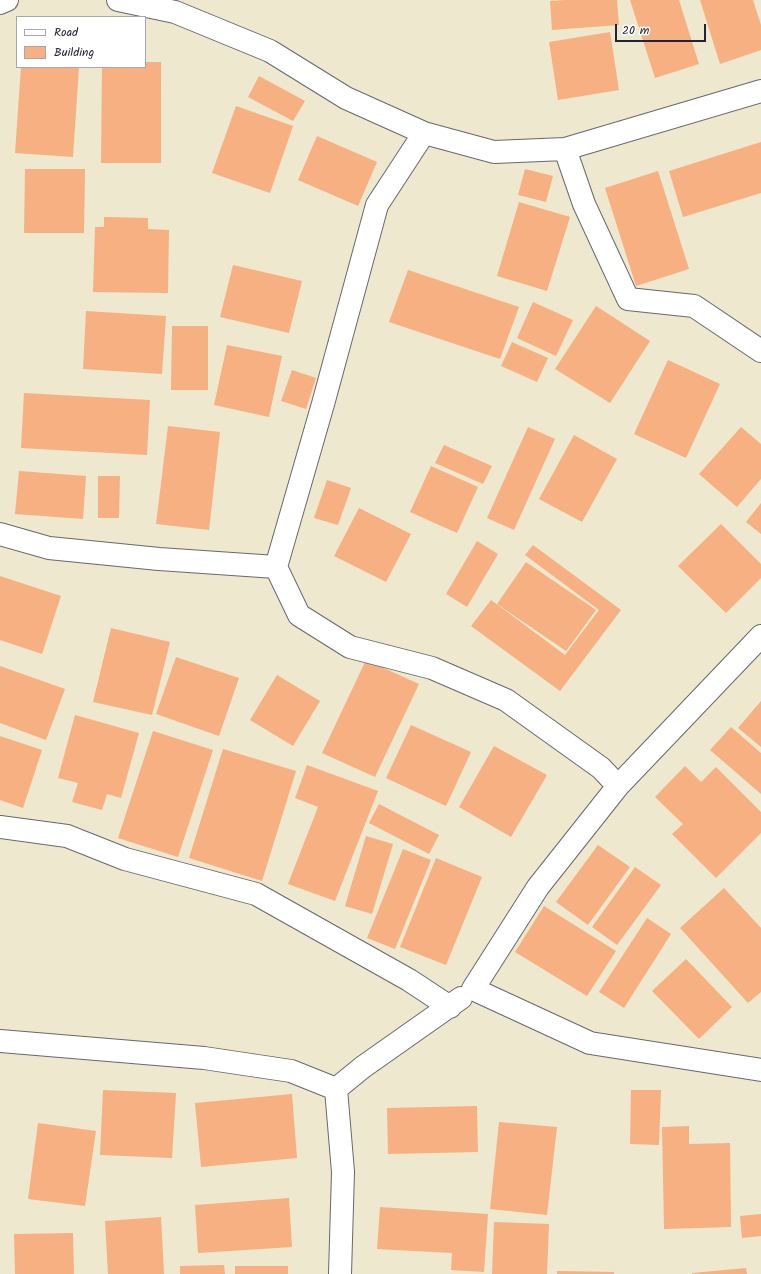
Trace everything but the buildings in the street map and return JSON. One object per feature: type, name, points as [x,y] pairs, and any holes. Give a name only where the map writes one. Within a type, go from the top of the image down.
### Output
[{"type":"street","points":[[0,3],[8,0]]},
{"type":"street","points":[[118,0],[177,6],[270,51],[346,98],[424,133],[494,152],[565,149],[761,91]]},
{"type":"street","points":[[424,133],[377,205],[323,404],[276,567],[299,615],[350,647],[432,668],[506,700],[601,768],[618,786]]},
{"type":"street","points":[[565,149],[584,204],[628,299],[694,306],[761,351]]},
{"type":"street","points":[[0,534],[48,548],[159,559],[276,567]]},
{"type":"street","points":[[336,1089],[363,1067],[450,1007],[473,989],[538,887],[618,786],[761,636]]},
{"type":"street","points":[[0,827],[67,836],[125,859],[256,894],[409,980],[450,1007]]},
{"type":"street","points":[[473,989],[590,1043],[761,1070]]},
{"type":"street","points":[[0,1041],[211,1059],[291,1071],[336,1089]]},
{"type":"street","points":[[336,1089],[343,1172],[340,1274]]}]
